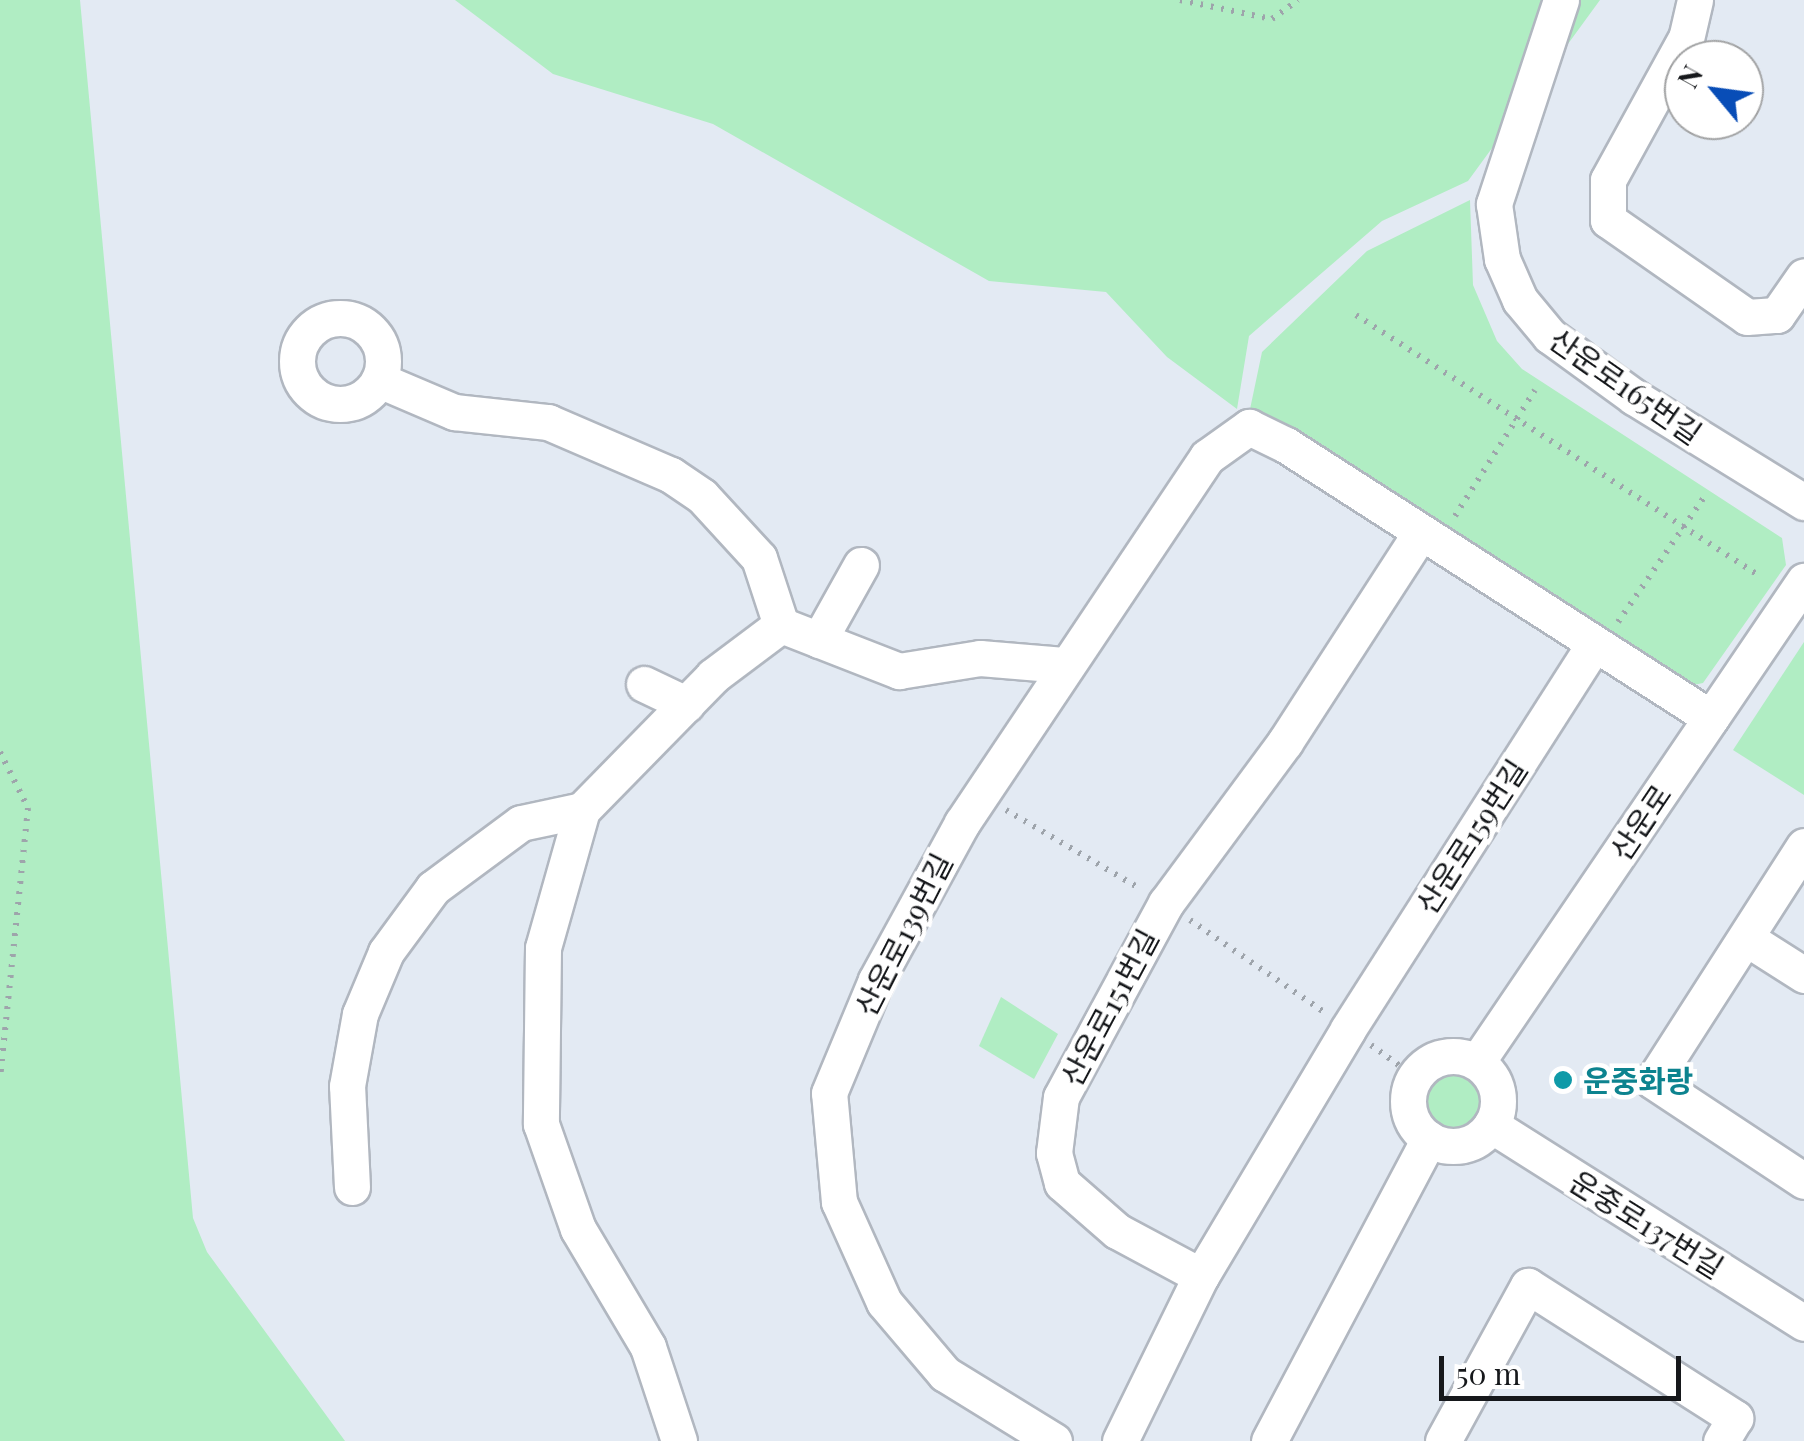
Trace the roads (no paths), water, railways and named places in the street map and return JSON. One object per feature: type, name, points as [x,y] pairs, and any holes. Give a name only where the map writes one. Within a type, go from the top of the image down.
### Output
[{"type":"street","name":"산운로165번길","points":[[1561,0],[1494,204],[1502,259],[1520,300],[1550,336],[1634,397],[1804,502]]},
{"type":"street","points":[[1694,0],[1686,38],[1608,180],[1608,220],[1747,317],[1777,315],[1804,276]]},
{"type":"street","points":[[379,380],[454,412],[560,411],[702,496],[760,558],[781,625]]},
{"type":"street","name":"산운로139번길","points":[[1054,1441],[945,1374],[884,1302],[842,1214],[829,1143],[828,1093],[854,1030],[918,902],[980,796],[1064,665],[1207,458],[1249,427],[1434,530]]},
{"type":"street","points":[[1434,530],[1602,639],[1711,718]]},
{"type":"street","name":"산운로151번길","points":[[1200,1276],[1084,1207],[1062,1183],[1054,1153],[1061,1097],[1078,1058],[1166,904],[1434,530]]},
{"type":"street","points":[[819,640],[862,565]]},
{"type":"street","name":"산운로","points":[[1477,1062],[1804,582]]},
{"type":"street","points":[[781,625],[899,672],[980,658],[1064,665]]},
{"type":"street","points":[[678,1441],[648,1347],[578,1230],[541,1124],[543,948],[582,810],[686,704],[781,625]]},
{"type":"street","name":"산운로159번길","points":[[1200,1276],[1348,1029],[1602,639]]},
{"type":"street","points":[[644,684],[686,704]]},
{"type":"street","points":[[352,1187],[346,1119],[351,1048],[371,980],[370,948],[490,840],[521,823],[582,810]]},
{"type":"street","points":[[1804,846],[1653,1080],[1804,1181]]},
{"type":"street","points":[[1746,938],[1804,975]]},
{"type":"street","points":[[1436,1059],[1477,1062],[1495,1084],[1491,1125],[1470,1143],[1429,1139],[1410,1118],[1414,1077],[1436,1059]]},
{"type":"street","name":"운중로137번길","points":[[1491,1125],[1804,1323]]},
{"type":"street","points":[[1269,1441],[1429,1139]]},
{"type":"street","points":[[1120,1441],[1200,1276]]},
{"type":"street","points":[[1447,1439],[1528,1286],[1735,1418],[1721,1441]]},
{"type":"place","name":"운중화랑","points":[[1563,1080]]}]
